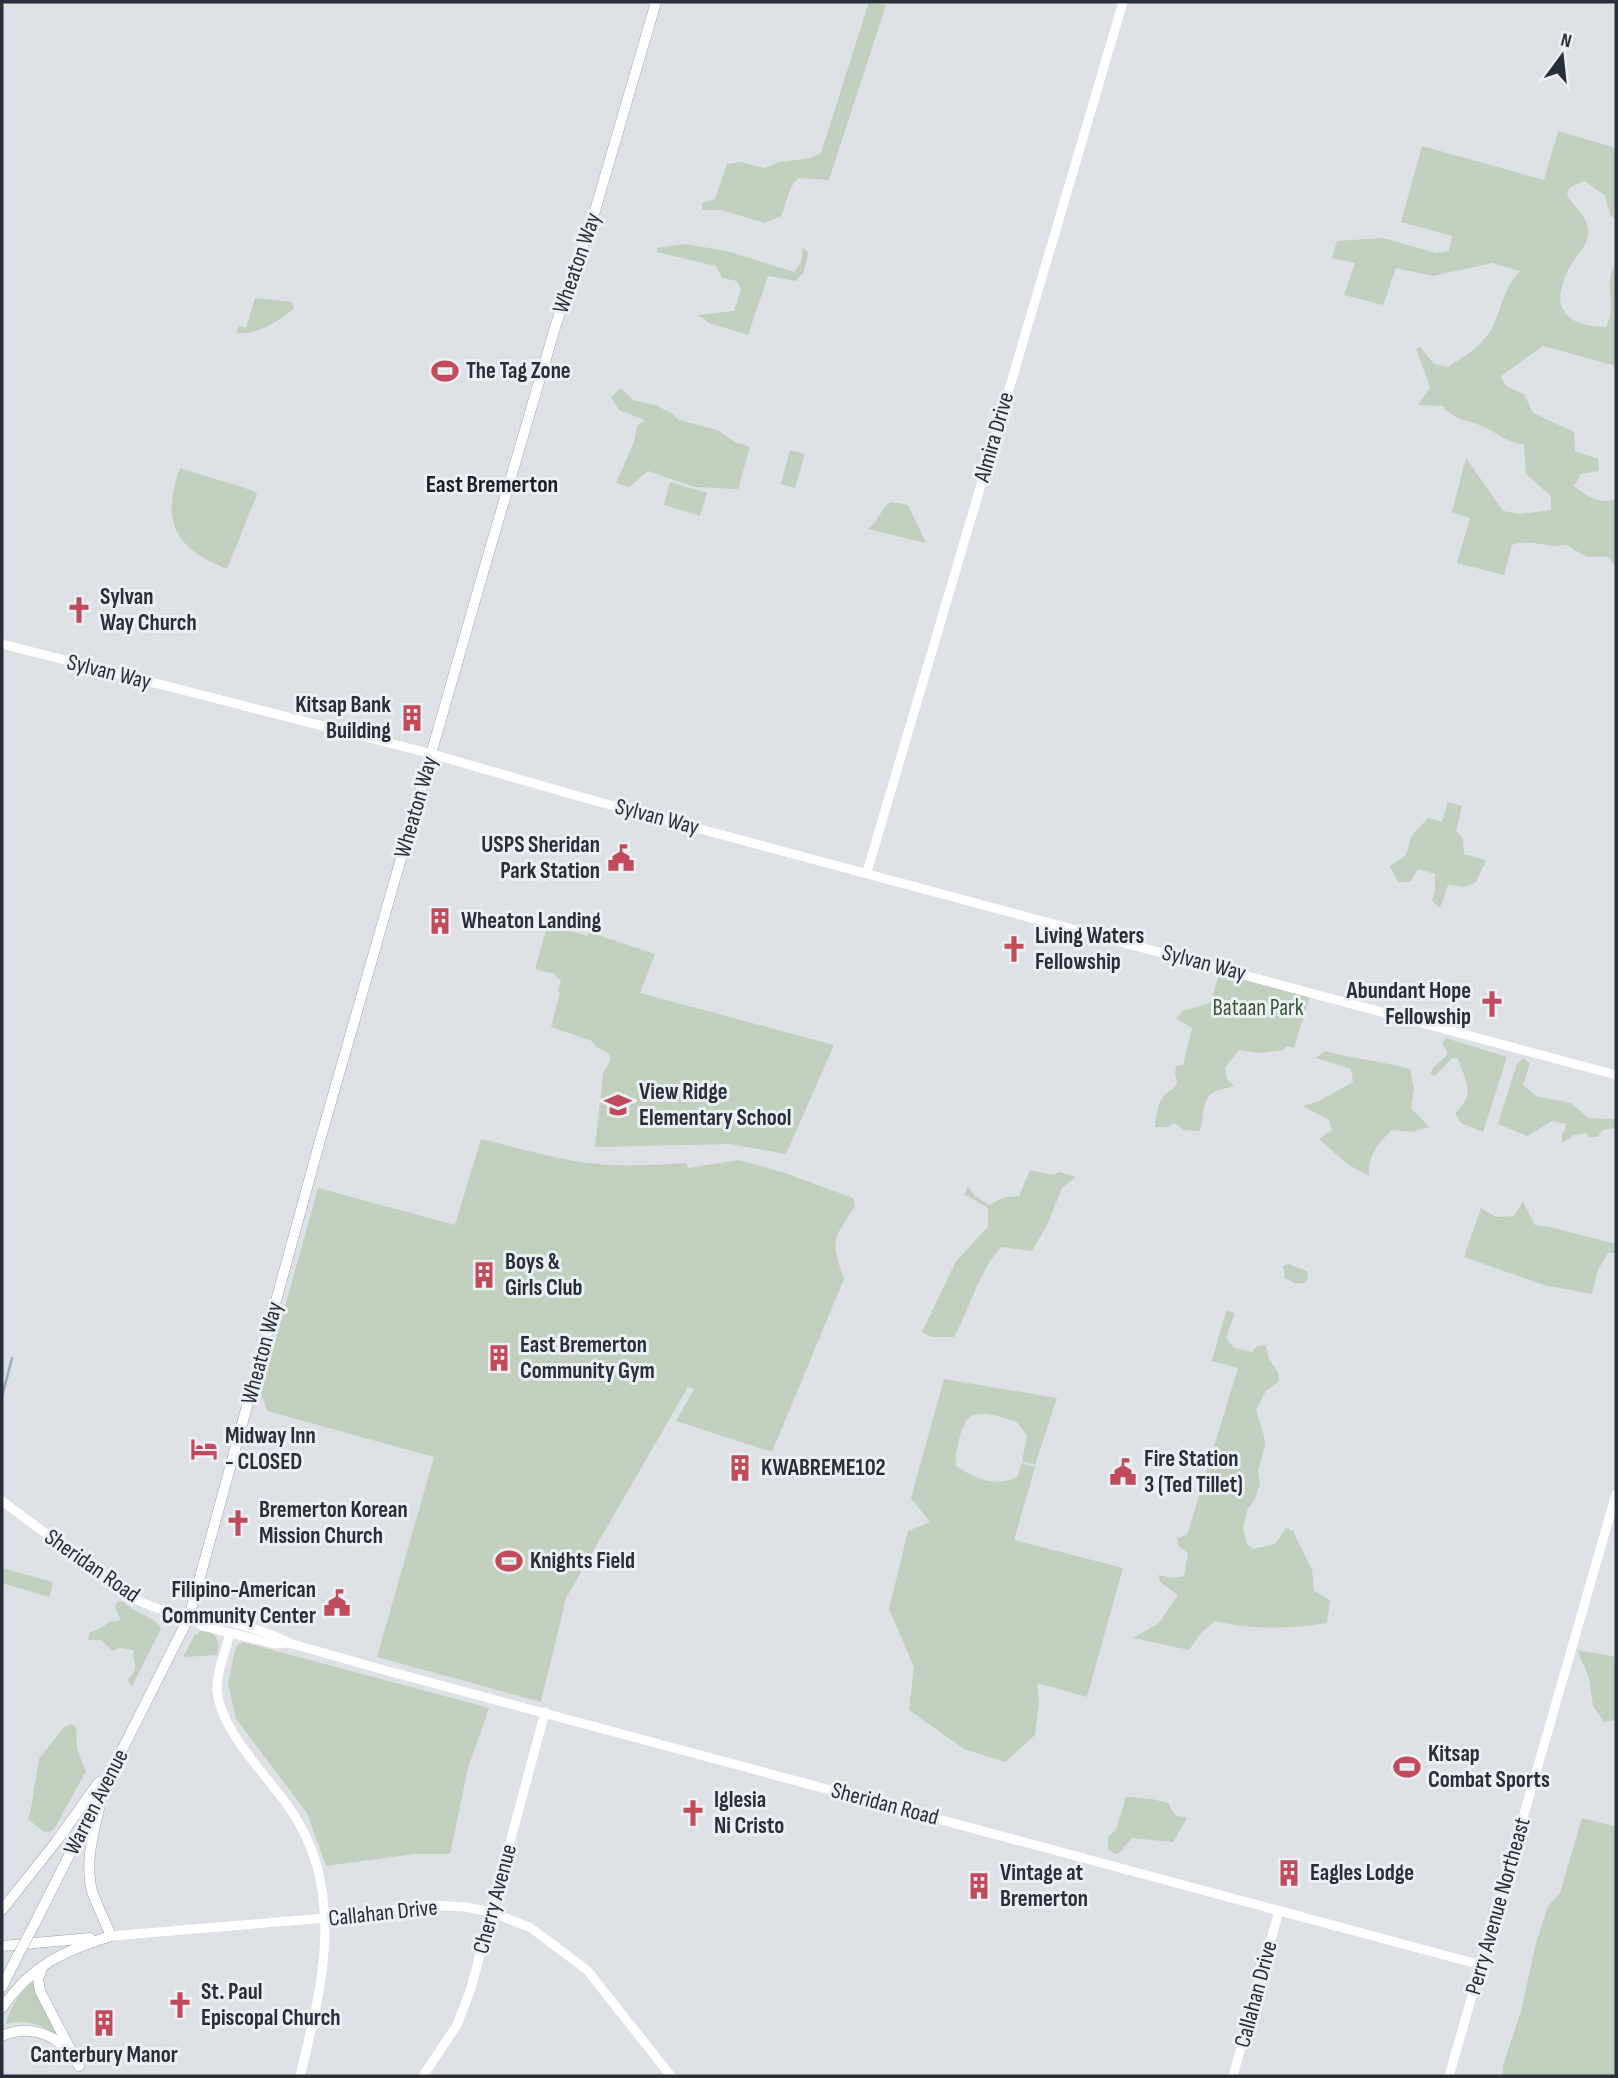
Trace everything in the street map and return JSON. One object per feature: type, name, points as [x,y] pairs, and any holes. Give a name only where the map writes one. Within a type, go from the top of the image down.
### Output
[{"type":"main road","name":"Wheaton Way","points":[[190,1616],[321,1137],[547,356],[594,214],[656,2]]},
{"type":"main road","name":"Almira Drive","points":[[867,872],[1123,2]]},
{"type":"main road","name":"Sylvan Way","points":[[2,644],[432,754],[581,797],[1616,1075]]},
{"type":"main road","name":"Perry Avenue Northeast","points":[[1449,2076],[1616,1493]]},
{"type":"main road","name":"Sheridan Road","points":[[2,1501],[130,1596],[149,1606],[255,1630],[277,1636],[289,1643],[1481,1965]]},
{"type":"main road","name":"Sheridan Road","points":[[190,1616],[202,1626],[275,1644],[289,1643]]},
{"type":"main road","name":"Warren Avenue","points":[[2,1987],[190,1616]]},
{"type":"main road","points":[[230,1633],[218,1685],[221,1708],[244,1748],[298,1823],[317,1866],[326,1918],[321,1983],[300,2076]]},
{"type":"main road","name":"Cherry Avenue","points":[[424,2076],[457,2025],[471,1988],[545,1712]]},
{"type":"main road","points":[[2,1910],[56,1842],[120,1753]]},
{"type":"main road","points":[[105,1781],[89,1867],[93,1894],[111,1936]]},
{"type":"main road","name":"Callahan Drive","points":[[111,1936],[326,1918],[431,1905],[491,1912],[531,1928],[587,1970],[671,2076]]},
{"type":"main road","name":"Callahan Drive","points":[[1233,2076],[1279,1911]]},
{"type":"main road","points":[[2,1946],[111,1936]]},
{"type":"main road","points":[[2,2008],[26,1978],[43,1966],[70,1949],[111,1936]]},
{"type":"main road","points":[[43,1966],[38,1979],[40,1991],[85,2076]]},
{"type":"main road","points":[[2,2036],[24,2030],[42,2033],[66,2049],[79,2066]]},
{"type":"green space","points":[[869,2],[886,5],[829,180],[798,178],[790,190],[781,216],[765,223],[721,210],[702,210],[702,203],[715,199],[727,164],[740,162],[765,168],[780,162],[811,158],[821,153]]},
{"type":"green space","points":[[1558,131],[1616,148],[1616,221],[1610,214],[1605,195],[1584,181],[1569,188],[1567,195],[1586,221],[1588,236],[1564,279],[1561,301],[1563,310],[1569,317],[1591,326],[1606,327],[1611,310],[1610,279],[1616,262],[1616,366],[1543,346],[1501,376],[1506,386],[1524,394],[1533,413],[1574,432],[1575,451],[1598,459],[1599,471],[1581,474],[1574,486],[1594,499],[1616,499],[1616,567],[1608,557],[1587,557],[1566,545],[1519,543],[1512,545],[1504,575],[1457,563],[1470,518],[1452,512],[1466,458],[1503,511],[1519,514],[1551,510],[1551,496],[1526,474],[1524,445],[1458,418],[1442,406],[1418,405],[1430,387],[1416,349],[1420,347],[1434,364],[1448,367],[1467,354],[1489,333],[1507,290],[1520,271],[1492,263],[1433,276],[1396,268],[1383,305],[1344,295],[1355,263],[1332,258],[1337,241],[1383,238],[1436,253],[1449,251],[1452,236],[1401,222],[1422,146],[1544,180]]},
{"type":"green space","points":[[684,244],[727,251],[794,272],[801,263],[803,247],[808,253],[804,272],[796,281],[768,276],[748,335],[709,323],[698,315],[734,311],[741,290],[737,281],[722,278],[716,266],[657,252],[657,248]]},
{"type":"green space","points":[[255,298],[292,302],[294,309],[260,330],[236,333],[239,326],[246,328]]},
{"type":"green space","points":[[621,388],[633,400],[655,405],[679,420],[717,430],[735,442],[750,447],[738,489],[695,487],[648,471],[629,487],[616,483],[634,442],[637,426],[645,420],[619,410],[611,397]]},
{"type":"green space","points":[[790,450],[805,454],[795,488],[781,484]]},
{"type":"green space","points":[[180,468],[257,494],[227,569],[195,552],[176,531],[172,504]]},
{"type":"green space","points":[[670,482],[707,493],[700,516],[664,505]]},
{"type":"green space","points":[[891,502],[908,505],[926,543],[868,529]]},
{"type":"green space","points":[[1448,802],[1462,806],[1456,831],[1463,838],[1464,854],[1486,860],[1476,882],[1465,887],[1448,885],[1440,908],[1432,901],[1435,874],[1418,869],[1410,882],[1398,882],[1390,866],[1406,855],[1412,835],[1428,818],[1442,822]]},
{"type":"green space","points":[[548,924],[587,936],[589,932],[655,954],[640,993],[834,1045],[786,1154],[730,1144],[595,1147],[603,1074],[611,1058],[592,1041],[551,1027],[561,981],[554,974],[535,969]]},
{"type":"green space","name":"Bataan Park","points":[[1221,968],[1311,992],[1294,1048],[1286,1046],[1283,1050],[1259,1053],[1239,1050],[1225,1068],[1227,1079],[1234,1086],[1214,1092],[1208,1097],[1200,1131],[1184,1130],[1174,1123],[1167,1127],[1155,1127],[1160,1102],[1177,1083],[1176,1066],[1183,1065],[1192,1028],[1176,1018],[1183,1011],[1210,1003]]},
{"type":"green space","points":[[1446,1038],[1507,1057],[1483,1132],[1461,1123],[1455,1113],[1467,1094],[1466,1081],[1458,1059],[1452,1058],[1435,1076],[1430,1074],[1448,1054],[1442,1043]]},
{"type":"green space","points":[[1325,1051],[1410,1069],[1414,1089],[1411,1108],[1429,1127],[1412,1132],[1392,1130],[1374,1150],[1369,1176],[1347,1164],[1319,1139],[1332,1130],[1329,1120],[1303,1106],[1319,1101],[1353,1082],[1351,1069],[1316,1058]]},
{"type":"green space","points":[[1523,1058],[1530,1063],[1523,1085],[1536,1096],[1571,1103],[1588,1118],[1615,1119],[1616,1128],[1602,1130],[1598,1137],[1590,1137],[1585,1133],[1574,1135],[1562,1143],[1567,1124],[1552,1121],[1527,1136],[1498,1124],[1516,1066]]},
{"type":"green space","points":[[481,1139],[554,1157],[610,1165],[686,1163],[688,1168],[739,1160],[782,1172],[853,1198],[855,1206],[836,1240],[837,1256],[844,1279],[772,1452],[676,1421],[694,1389],[688,1387],[566,1598],[541,1702],[377,1657],[434,1457],[267,1411],[261,1393],[318,1188],[455,1225]]},
{"type":"green space","points":[[1030,1170],[1054,1175],[1059,1172],[1076,1177],[1062,1188],[1047,1225],[1032,1251],[1001,1247],[980,1280],[954,1337],[932,1337],[922,1332],[956,1261],[988,1227],[988,1208],[964,1194],[968,1187],[975,1196],[989,1205],[1005,1197],[1019,1196]]},
{"type":"green space","points":[[1523,1202],[1535,1225],[1616,1244],[1616,1253],[1608,1253],[1598,1270],[1592,1294],[1544,1285],[1464,1257],[1481,1208],[1496,1217],[1514,1216]]},
{"type":"green space","points":[[1288,1264],[1307,1271],[1305,1283],[1294,1283],[1285,1278],[1283,1266]]},
{"type":"green space","points":[[1226,1311],[1235,1313],[1226,1338],[1234,1348],[1252,1352],[1257,1346],[1266,1345],[1269,1359],[1278,1372],[1279,1381],[1266,1391],[1256,1410],[1265,1446],[1258,1471],[1260,1484],[1255,1499],[1247,1510],[1243,1529],[1247,1544],[1253,1549],[1275,1544],[1286,1528],[1293,1531],[1312,1570],[1314,1591],[1330,1600],[1327,1623],[1271,1628],[1215,1621],[1201,1633],[1189,1650],[1133,1638],[1159,1623],[1178,1595],[1161,1583],[1158,1575],[1173,1578],[1184,1576],[1188,1553],[1178,1546],[1177,1538],[1187,1535],[1238,1368],[1212,1361]]},
{"type":"green space","points":[[944,1379],[1057,1398],[1035,1465],[1022,1461],[1027,1436],[1017,1422],[977,1414],[970,1417],[961,1432],[956,1466],[978,1478],[993,1482],[1017,1477],[1022,1463],[1035,1467],[1014,1540],[1123,1568],[1087,1697],[1037,1683],[1039,1703],[1035,1735],[1005,1762],[964,1749],[909,1710],[914,1667],[889,1609],[908,1531],[930,1522],[911,1498]]},
{"type":"green space","points":[[2,1568],[53,1582],[49,1597],[2,1583]]},
{"type":"green space","points":[[118,1601],[150,1618],[161,1629],[132,1686],[128,1680],[135,1667],[134,1650],[120,1648],[112,1651],[101,1640],[88,1640],[92,1632],[109,1622],[119,1621],[115,1607]]},
{"type":"green space","points":[[201,1631],[211,1632],[216,1638],[217,1655],[183,1657],[194,1636]]},
{"type":"green space","points":[[243,1642],[489,1708],[468,1768],[450,1854],[414,1854],[326,1866],[307,1813],[236,1719],[228,1684],[235,1650]]},
{"type":"green space","points":[[1577,1650],[1616,1657],[1616,1720],[1604,1722],[1593,1706],[1589,1678]]},
{"type":"green space","points":[[72,1724],[76,1728],[77,1749],[86,1771],[57,1824],[52,1831],[44,1832],[28,1819],[39,1759],[64,1727]]},
{"type":"green space","points":[[1126,1797],[1168,1803],[1175,1815],[1187,1818],[1173,1842],[1132,1838],[1120,1852],[1115,1854],[1108,1849],[1108,1837],[1116,1830]]},
{"type":"green space","points":[[1582,1818],[1616,1827],[1616,2076],[1502,2076],[1503,2065],[1521,2011],[1536,1943],[1548,1906],[1560,1893]]},
{"type":"green space","points":[[33,1982],[62,2038],[35,2024],[6,2024],[16,2001]]},
{"type":"waterway","points":[[2,1397],[12,1358]]},
{"type":"place","name":"The Tag Zone","points":[[445,371]]},
{"type":"place","name":"Sylvan Way Church","points":[[79,610]]},
{"type":"place","name":"Kitsap Bank Building","points":[[412,718]]},
{"type":"place","name":"USPS Sheridan Park Station","points":[[621,858]]},
{"type":"place","name":"Wheaton Landing","points":[[440,921]]},
{"type":"place","name":"Living Waters Fellowship","points":[[1014,949]]},
{"type":"place","name":"Abundant Hope Fellowship","points":[[1492,1004]]},
{"type":"place","name":"View Ridge Elementary School","points":[[618,1105]]},
{"type":"place","name":"Boys & Girls Club","points":[[484,1275]]},
{"type":"place","name":"East Bremerton Community Gym","points":[[499,1358]]},
{"type":"place","name":"Midway Inn - CLOSED","points":[[204,1449]]},
{"type":"place","name":"KWABREME102","points":[[740,1468]]},
{"type":"place","name":"Fire Station 3 (Ted Tillet)","points":[[1123,1472]]},
{"type":"place","name":"Bremerton Korean Mission Church","points":[[238,1523]]},
{"type":"place","name":"Knights Field","points":[[509,1561]]},
{"type":"place","name":"Filipino-American Community Center","points":[[337,1603]]},
{"type":"place","name":"Kitsap Combat Sports","points":[[1407,1767]]},
{"type":"place","name":"Iglesia Ni Cristo","points":[[693,1813]]},
{"type":"place","name":"Eagles Lodge","points":[[1289,1873]]},
{"type":"place","name":"Vintage at Bremerton","points":[[979,1886]]},
{"type":"place","name":"St. Paul Episcopal Church","points":[[180,2005]]},
{"type":"place","name":"Canterbury Manor","points":[[104,2023]]},
{"type":"district","name":"East Bremerton","points":[[492,484]]}]
